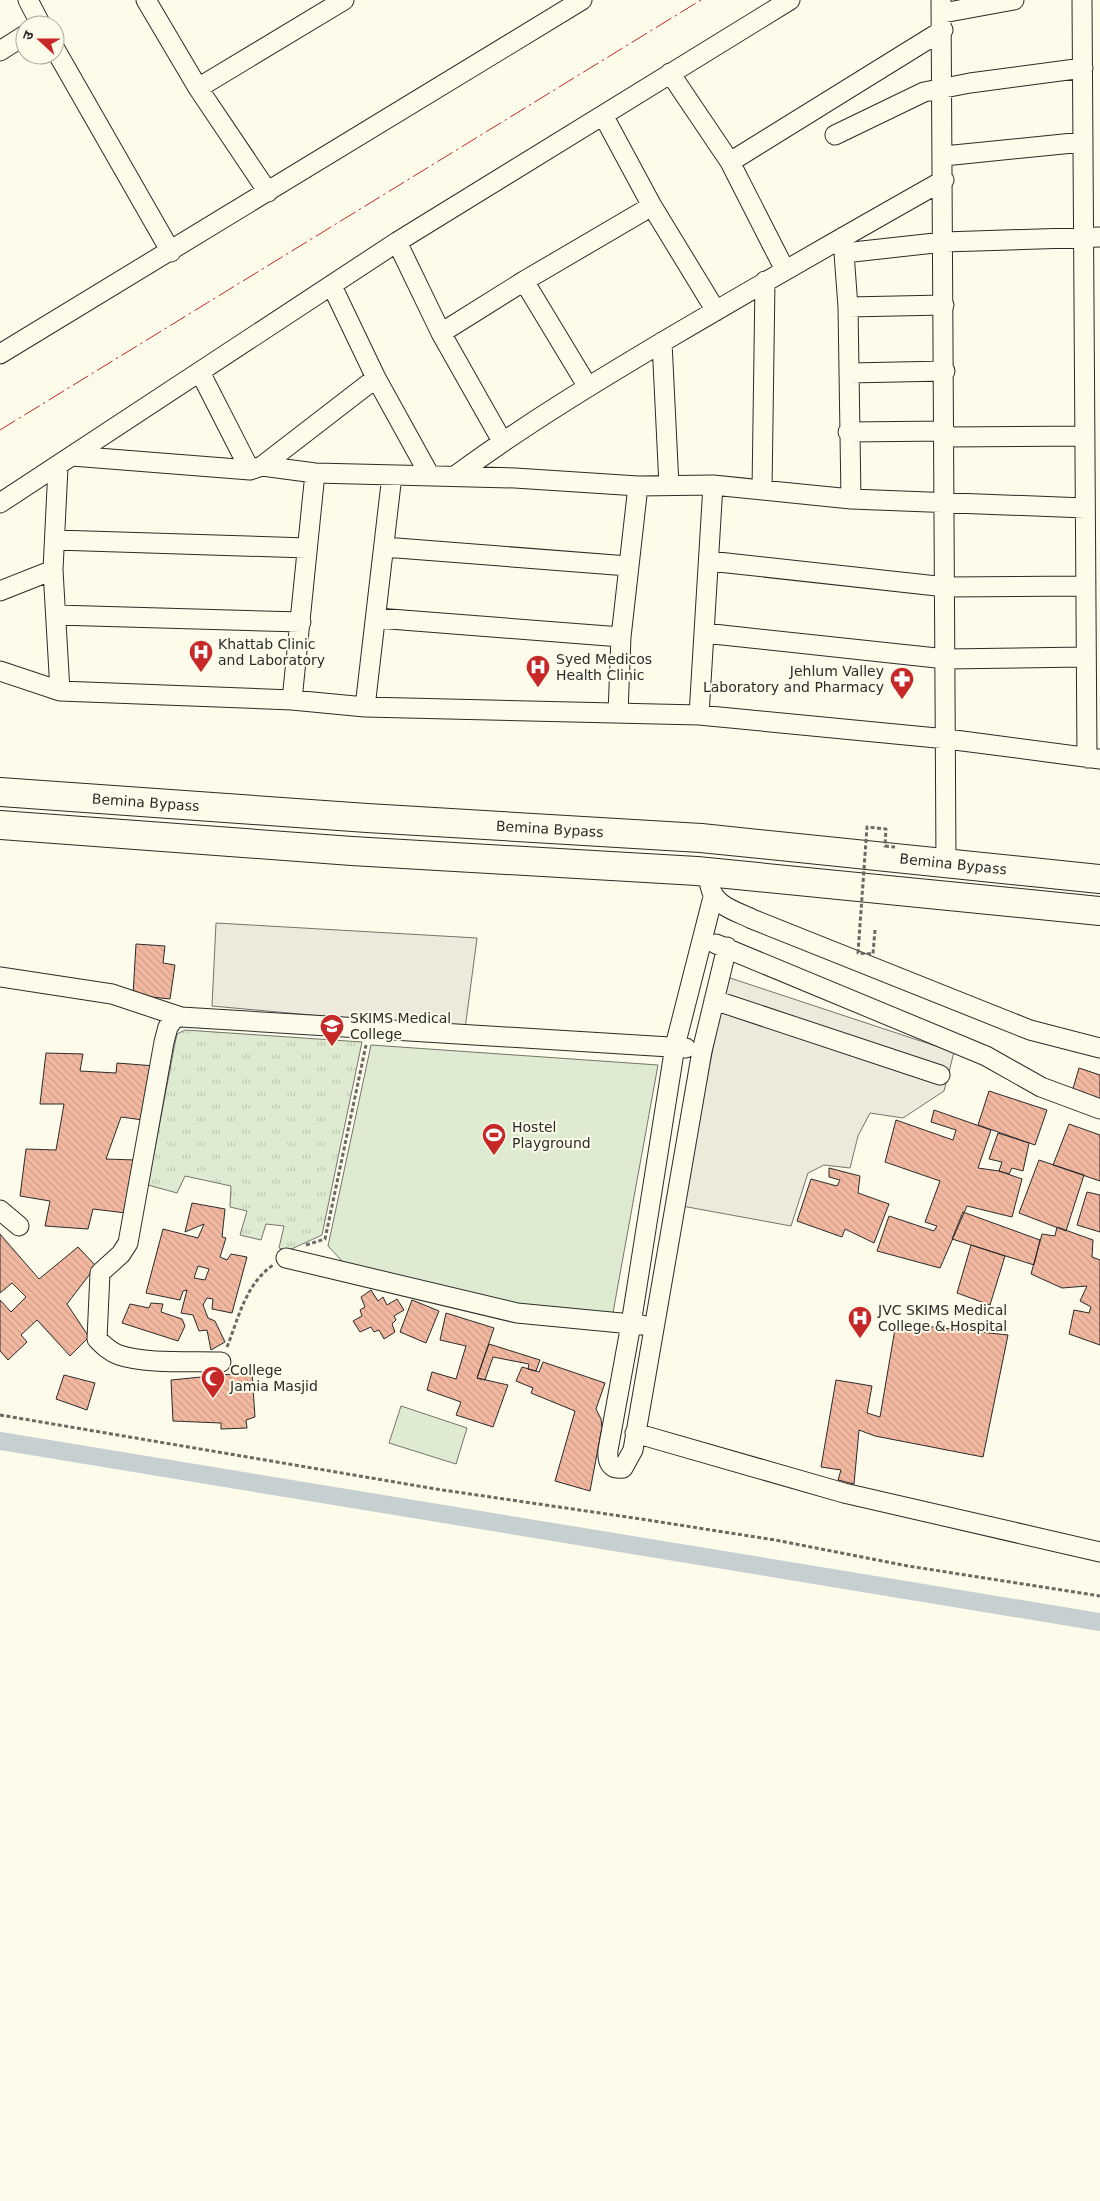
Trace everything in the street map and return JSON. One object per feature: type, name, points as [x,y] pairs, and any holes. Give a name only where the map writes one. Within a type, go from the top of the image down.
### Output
[{"type":"highway","name":"Bemina Bypass","points":[[0,792],[367,818],[701,838],[1100,879]]},
{"type":"highway","points":[[0,825],[352,851],[711,885],[1100,911]]},
{"type":"street","points":[[28,0],[36,15]]},
{"type":"street","points":[[146,0],[198,88],[268,192]]},
{"type":"street","points":[[198,88],[343,0]]},
{"type":"street","points":[[0,354],[268,192],[562,5],[582,0]]},
{"type":"street","points":[[0,504],[398,242],[790,0]]},
{"type":"street","points":[[730,162],[942,14],[1014,0]]},
{"type":"street","points":[[0,671],[60,692],[292,700],[365,707],[699,715],[947,739],[1093,758],[1086,657],[1085,586],[1092,546],[1085,508],[1085,436],[1092,291],[1092,237],[1083,142],[1082,0]]},
{"type":"street","points":[[942,14],[947,739],[946,863]]},
{"type":"street","points":[[0,51],[15,41]]},
{"type":"street","points":[[64,65],[170,252]]},
{"type":"street","points":[[835,135],[924,92],[1083,68]]},
{"type":"street","points":[[670,73],[730,162],[785,270]]},
{"type":"street","points":[[603,115],[652,206],[716,311]]},
{"type":"street","points":[[944,156],[1083,142]]},
{"type":"street","points":[[455,476],[502,441],[662,342],[785,270],[843,245],[944,180]]},
{"type":"street","points":[[441,333],[524,281],[652,206]]},
{"type":"street","points":[[843,245],[1092,237]]},
{"type":"street","points":[[398,242],[441,333],[502,441]]},
{"type":"street","points":[[843,245],[848,307],[850,373],[848,432],[851,499]]},
{"type":"street","points":[[524,281],[588,387]]},
{"type":"street","points":[[762,490],[765,281]]},
{"type":"street","points":[[332,286],[376,378],[429,474]]},
{"type":"street","points":[[848,307],[944,305]]},
{"type":"street","points":[[662,342],[669,486]]},
{"type":"street","points":[[200,372],[256,468]]},
{"type":"street","points":[[850,373],[944,372]]},
{"type":"street","points":[[256,468],[376,378]]},
{"type":"street","points":[[848,432],[1085,436]]},
{"type":"street","points":[[65,462],[256,468],[315,473],[429,474],[638,486],[713,485],[851,499],[1085,508]]},
{"type":"street","points":[[60,692],[53,570],[65,462]]},
{"type":"street","points":[[292,700],[315,473]]},
{"type":"street","points":[[365,707],[377,618],[392,475]]},
{"type":"street","points":[[699,715],[713,485]]},
{"type":"street","points":[[618,713],[621,637],[638,486]]},
{"type":"street","points":[[56,540],[307,548]]},
{"type":"street","points":[[384,547],[628,566]]},
{"type":"street","points":[[709,561],[946,587],[1085,586]]},
{"type":"street","points":[[0,591],[53,570]]},
{"type":"street","points":[[56,615],[301,622]]},
{"type":"street","points":[[377,618],[621,637]]},
{"type":"street","points":[[704,633],[946,659],[1086,657]]},
{"type":"street","points":[[711,885],[702,941],[675,1046],[632,1324],[608,1450],[607,1460],[611,1466],[617,1469],[623,1468],[628,1461],[636,1433],[702,1052],[728,947]]},
{"type":"street","points":[[711,885],[721,905],[752,918],[1030,1030],[1100,1048]]},
{"type":"street","points":[[702,941],[728,947],[986,1056],[1041,1087],[1100,1109]]},
{"type":"street","points":[[0,977],[112,994],[176,1016],[675,1046],[702,1052]]},
{"type":"street","points":[[714,1000],[940,1075]]},
{"type":"street","points":[[176,1016],[168,1027],[164,1042],[128,1243],[121,1254],[100,1273],[97,1339],[106,1349],[118,1355],[135,1359],[221,1362]]},
{"type":"street","points":[[0,1210],[19,1226]]},
{"type":"street","points":[[286,1258],[517,1313],[654,1327]]},
{"type":"street","points":[[636,1433],[844,1493],[1100,1552]]},
{"type":"path","points":[[875,930],[873,954],[858,953],[868,827],[886,828],[885,846],[895,847]]},
{"type":"path","points":[[221,1362],[247,1295],[255,1281],[299,1247],[325,1239],[369,1028]]},
{"type":"path","points":[[0,1415],[253,1456],[436,1490],[642,1518],[775,1540],[908,1566],[1100,1596]]},
{"type":"green space","points":[[185,1030],[362,1042],[322,1235],[287,1251],[279,1248],[284,1226],[266,1224],[261,1240],[240,1235],[247,1211],[230,1207],[231,1186],[185,1176],[177,1193],[148,1185],[177,1034]]},
{"type":"green space","name":"Hostel Playground","points":[[371,1045],[658,1065],[612,1318],[529,1307],[344,1263],[328,1246]]},
{"type":"green space","points":[[401,1406],[467,1428],[456,1464],[389,1443]]},
{"type":"shaded area","points":[[216,923],[477,938],[465,1029],[212,1006]]},
{"type":"shaded area","points":[[727,977],[954,1052],[944,1091],[903,1118],[870,1113],[858,1136],[850,1168],[824,1165],[808,1173],[791,1226],[682,1206]]},
{"type":"building","points":[[136,944],[165,946],[163,963],[175,965],[170,999],[133,995]]},
{"type":"building","points":[[46,1053],[83,1054],[80,1071],[116,1073],[117,1063],[155,1066],[143,1120],[121,1117],[106,1159],[135,1160],[126,1213],[93,1209],[88,1229],[45,1226],[50,1201],[20,1196],[26,1149],[56,1150],[64,1104],[40,1104]]},
{"type":"building","points":[[1079,1068],[1100,1075],[1100,1102],[1072,1092]]},
{"type":"building","points":[[989,1091],[1047,1110],[1035,1145],[978,1125]]},
{"type":"building","points":[[934,1110],[991,1130],[978,1168],[999,1171],[1022,1179],[1012,1217],[967,1206],[940,1268],[877,1251],[889,1216],[934,1231],[937,1226],[925,1222],[940,1181],[885,1162],[896,1120],[953,1140],[956,1130],[931,1122]]},
{"type":"building","points":[[1069,1124],[1100,1135],[1100,1181],[1053,1165]]},
{"type":"building","points":[[998,1133],[1029,1143],[1023,1171],[1012,1168],[1009,1174],[999,1171],[1002,1162],[989,1159]]},
{"type":"building","points":[[1039,1160],[1084,1175],[1066,1231],[1019,1213]]},
{"type":"building","points":[[829,1168],[860,1176],[858,1193],[889,1204],[874,1243],[845,1229],[842,1237],[797,1221],[811,1179],[837,1186],[840,1180],[829,1177]]},
{"type":"building","points":[[1087,1192],[1100,1195],[1100,1232],[1077,1225]]},
{"type":"building","points":[[192,1203],[225,1209],[222,1237],[226,1238],[220,1257],[227,1260],[231,1254],[247,1257],[232,1313],[212,1309],[213,1299],[207,1298],[203,1305],[208,1318],[215,1321],[225,1342],[211,1350],[207,1330],[199,1331],[193,1315],[181,1313],[187,1290],[183,1291],[180,1300],[146,1293],[163,1229],[198,1238],[204,1224],[185,1232]],"holes":[[[198,1266],[209,1269],[205,1280],[194,1278]]]},
{"type":"building","points":[[963,1212],[1040,1240],[1034,1265],[952,1239]]},
{"type":"building","points":[[1057,1227],[1093,1240],[1092,1257],[1100,1260],[1100,1345],[1069,1334],[1074,1310],[1089,1313],[1091,1307],[1080,1301],[1087,1286],[1062,1288],[1031,1274],[1042,1234],[1055,1236]]},
{"type":"building","points":[[0,1234],[39,1279],[78,1247],[96,1266],[67,1304],[89,1337],[70,1356],[37,1320],[21,1335],[27,1342],[8,1360],[0,1351],[0,1300],[11,1312],[26,1297],[12,1283],[0,1293]]},
{"type":"building","points":[[971,1245],[1005,1256],[990,1305],[957,1293]]},
{"type":"building","points":[[371,1290],[378,1301],[383,1297],[387,1305],[397,1299],[404,1310],[394,1316],[396,1320],[392,1324],[395,1332],[384,1339],[379,1330],[374,1332],[371,1327],[360,1332],[353,1321],[362,1316],[360,1310],[365,1307],[361,1297]]},
{"type":"building","points":[[412,1300],[439,1311],[426,1343],[400,1332]]},
{"type":"building","points":[[151,1303],[163,1304],[161,1312],[182,1319],[185,1326],[178,1341],[122,1323],[130,1304],[149,1308]]},
{"type":"building","points":[[446,1313],[494,1328],[477,1378],[508,1385],[493,1427],[456,1415],[461,1402],[427,1390],[432,1372],[456,1379],[466,1346],[440,1340]]},
{"type":"building","points":[[896,1323],[1008,1335],[983,1457],[875,1436],[859,1430],[854,1484],[838,1480],[841,1470],[821,1467],[836,1380],[872,1386],[867,1413],[880,1417]]},
{"type":"building","points":[[489,1344],[540,1360],[536,1371],[528,1369],[529,1364],[493,1357],[485,1380],[477,1378]]},
{"type":"building","points":[[543,1362],[605,1383],[596,1409],[601,1419],[602,1427],[590,1491],[555,1481],[575,1411],[531,1393],[533,1388],[516,1381],[522,1367],[539,1372]]},
{"type":"building","name":"College Jamia Masjid","points":[[252,1372],[255,1417],[246,1420],[247,1428],[221,1429],[221,1423],[173,1421],[171,1380]]},
{"type":"building","points":[[64,1375],[95,1383],[87,1410],[56,1399]]},
{"type":"waterway","points":[[0,1441],[1100,1622]]},
{"type":"power","points":[[0,430],[701,0]]},
{"type":"place","name":"Khattab Clinic and Laboratory","points":[[201,673]]},
{"type":"place","name":"Syed Medicos Health Clinic","points":[[538,688]]},
{"type":"place","name":"Jehlum Valley Laboratory and Pharmacy","points":[[902,700]]},
{"type":"place","name":"SKIMS Medical College","points":[[332,1047]]},
{"type":"place","name":"Hostel Playground","points":[[494,1156]]},
{"type":"place","name":"JVC SKIMS Medical College & Hospital","points":[[860,1339]]},
{"type":"place","name":"College Jamia Masjid","points":[[213,1399]]}]
